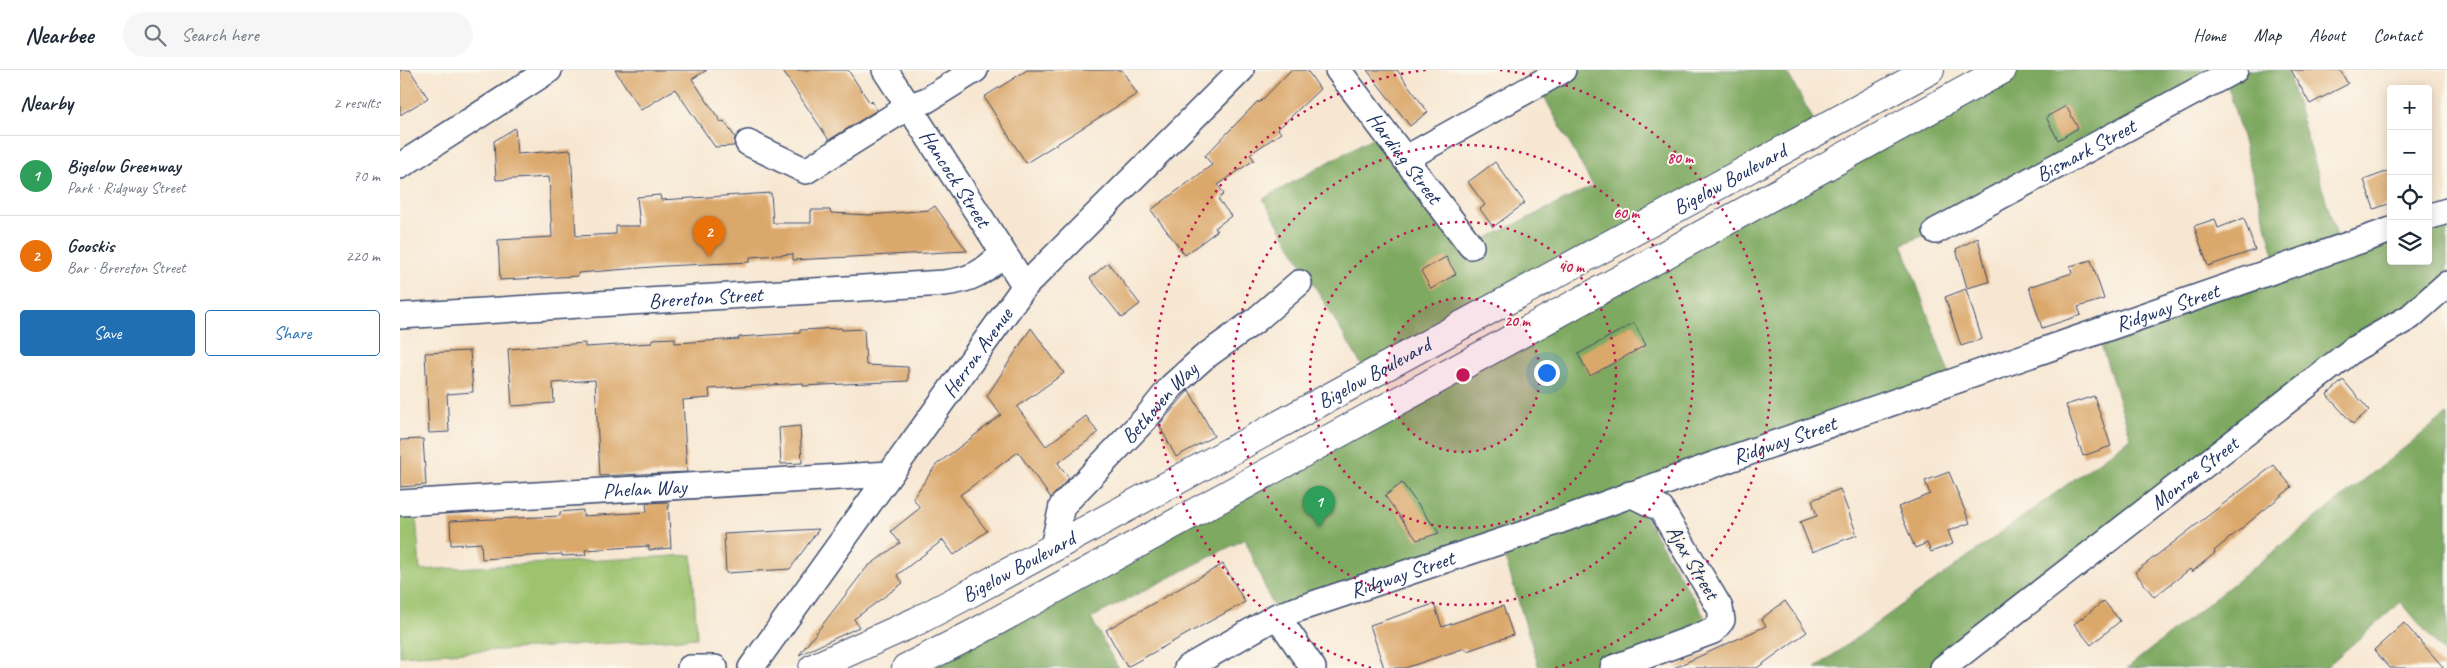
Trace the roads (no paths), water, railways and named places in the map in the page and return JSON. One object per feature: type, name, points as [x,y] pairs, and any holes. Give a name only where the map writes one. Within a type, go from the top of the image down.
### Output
[{"type":"main road","name":"Bigelow Boulevard","points":[[813,668],[917,622],[1930,70]]},
{"type":"main road","name":"Bigelow Boulevard","points":[[906,668],[972,634],[2002,70]]},
{"type":"street","points":[[400,166],[549,70]]},
{"type":"street","name":"Hancock Street","points":[[885,70],[1025,286]]},
{"type":"street","points":[[748,142],[806,171],[908,107],[927,100],[975,70]]},
{"type":"street","name":"Herron Avenue","points":[[745,667],[890,474],[1025,286],[1241,70]]},
{"type":"street","name":"Harding Street","points":[[1338,70],[1471,246]]},
{"type":"street","points":[[1405,159],[1563,70]]},
{"type":"street","name":"Bismark Street","points":[[1936,231],[2234,70]]},
{"type":"street","points":[[2432,216],[2447,211]]},
{"type":"street","name":"Ridgway Street","points":[[1187,668],[1277,616],[1523,534],[1630,494],[2387,231]]},
{"type":"street","name":"Brereton Street","points":[[400,316],[944,284],[966,281],[989,268],[1003,253]]},
{"type":"street","name":"Bethoven Way","points":[[1053,547],[1062,506],[1146,418],[1172,386],[1203,358],[1256,320],[1299,283]]},
{"type":"street","name":"Monroe Street","points":[[1943,668],[2354,349],[2410,318],[2447,284]]},
{"type":"street","name":"Phelan Way","points":[[400,503],[890,474]]},
{"type":"street","name":"Ajax Street","points":[[1613,668],[1713,631],[1722,620],[1720,608],[1661,509],[1630,494]]},
{"type":"street","points":[[1277,616],[1313,668]]},
{"type":"street","points":[[690,668],[715,668]]},
{"type":"place","name":"Gooskis","points":[[709,257]]},
{"type":"place","name":"Bigelow Greenway","points":[[1319,527]]}]
